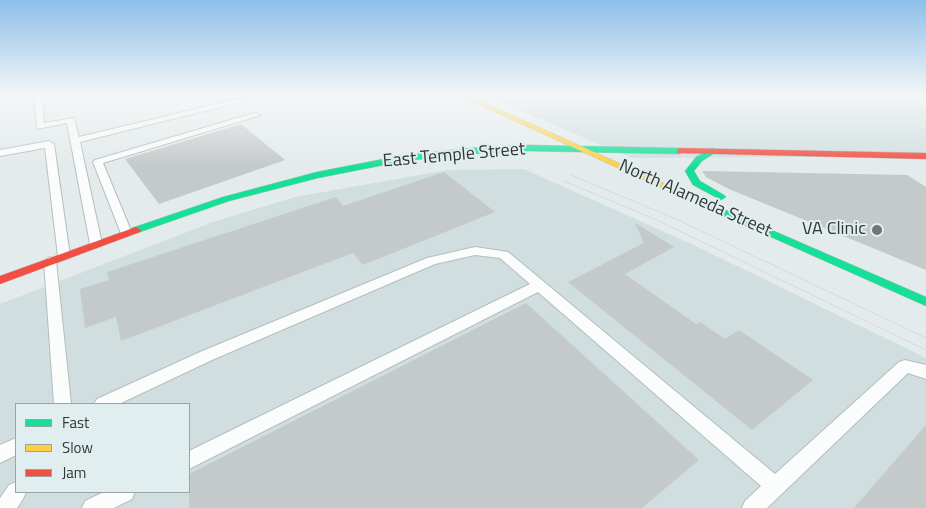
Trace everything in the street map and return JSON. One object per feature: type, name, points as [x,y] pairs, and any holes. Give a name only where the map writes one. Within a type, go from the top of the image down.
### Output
[{"type":"main road","name":"North Alameda Street","points":[[517,120],[926,302]]},
{"type":"main road","name":"East Temple Street","points":[[0,280],[190,210],[272,186],[374,164],[472,151],[529,148],[926,156]]},
{"type":"main road","points":[[712,151],[692,166],[689,171],[696,183],[729,201],[757,226]]},
{"type":"lane","points":[[40,120],[40,126],[71,120],[96,244]]},
{"type":"lane","points":[[75,141],[163,120]]},
{"type":"lane","points":[[126,233],[98,162],[244,120]]},
{"type":"lane","points":[[0,153],[49,144],[57,259],[63,403]]},
{"type":"lane","points":[[106,403],[206,356],[431,261],[475,251],[504,255],[775,486]]},
{"type":"lane","points":[[190,460],[540,285]]},
{"type":"lane","points":[[752,508],[904,366],[926,372]]},
{"type":"lane","points":[[0,454],[15,446]]},
{"type":"lane","points":[[5,508],[15,493]]},
{"type":"lane","points":[[92,508],[122,493]]},
{"type":"shaded area","points":[[541,120],[926,120],[926,156],[632,158]]},
{"type":"shaded area","points":[[524,169],[700,248],[926,358],[926,508],[0,508],[0,304],[213,222],[295,197],[448,170]]},
{"type":"building","points":[[241,124],[285,160],[159,204],[125,159]]},
{"type":"building","name":"VA Clinic","points":[[702,171],[907,175],[926,187],[926,270],[729,189],[706,177]]},
{"type":"building","points":[[444,172],[495,212],[363,265],[353,253],[121,341],[116,317],[85,328],[80,289],[109,280],[107,272],[336,197],[343,206]]},
{"type":"building","points":[[635,223],[674,247],[625,274],[696,324],[700,322],[725,339],[739,330],[813,380],[752,430],[568,282],[644,243]]},
{"type":"building","points":[[526,303],[699,460],[642,508],[189,508],[190,473]]},
{"type":"building","points":[[926,425],[926,508],[854,508]]},
{"type":"tram line","points":[[571,175],[676,219],[926,338]]},
{"type":"tram line","points":[[564,181],[659,221],[926,350]]},
{"type":"traffic: fast","points":[[136,230],[226,199],[317,175],[404,158],[472,151],[529,148],[680,151]]},
{"type":"traffic: fast","points":[[712,151],[699,159],[689,171],[696,183],[721,197]]},
{"type":"traffic: fast","points":[[721,211],[926,302]]},
{"type":"traffic: slow","points":[[516,120],[721,211]]},
{"type":"traffic: jam","points":[[680,151],[926,156]]},
{"type":"traffic: jam","points":[[0,280],[136,230]]},
{"type":"place","name":"VA Clinic","points":[[877,230]]}]
